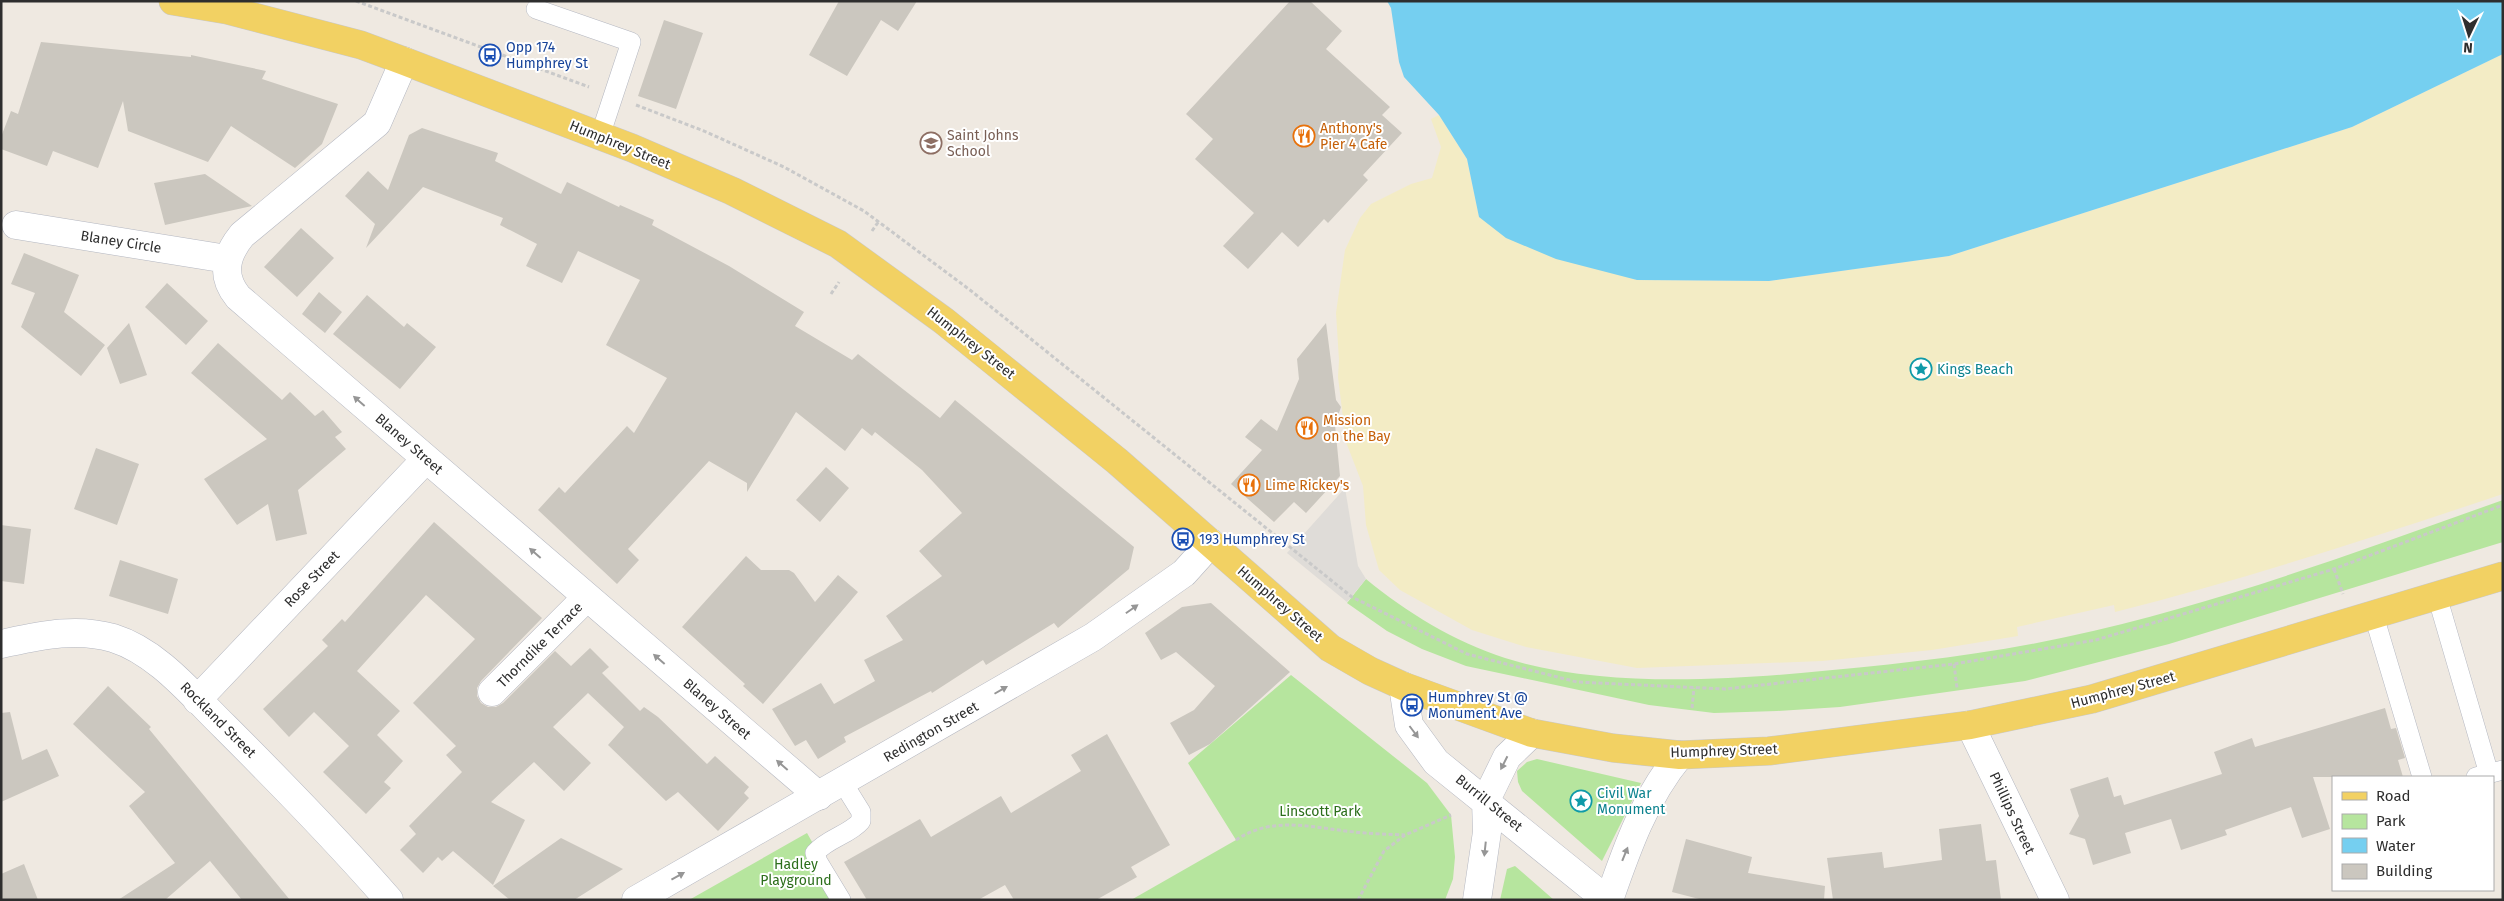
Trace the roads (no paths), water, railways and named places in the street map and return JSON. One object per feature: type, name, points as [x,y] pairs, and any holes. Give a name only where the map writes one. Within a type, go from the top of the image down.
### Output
[{"type":"main road","name":"Humphrey Street","points":[[173,1],[227,10],[361,45],[600,136],[732,191],[838,244],[944,321],[1117,461],[1330,648],[1370,671],[1403,686],[1532,733],[1613,748],[1680,754],[1769,751],[1970,725],[2092,699],[2503,576]]},
{"type":"street","points":[[227,259],[232,247],[242,235],[378,123],[404,61]]},
{"type":"street","name":"Blaney Circle","points":[[16,225],[227,259]]},
{"type":"street","name":"Blaney Street","points":[[227,259],[228,280],[238,297],[819,796]]},
{"type":"street","name":"Rose Street","points":[[197,700],[426,459]]},
{"type":"street","name":"Redington Street","points":[[636,900],[843,783],[1093,637],[1184,573],[1211,544]]},
{"type":"street","name":"Thorndike Terrace","points":[[492,692],[588,597]]},
{"type":"street","name":"Rockland Street","points":[[1,644],[67,632],[92,632],[116,639],[141,652],[165,668],[284,785],[389,900]]},
{"type":"street","name":"Burrill Street","points":[[1403,686],[1409,725],[1436,762],[1486,800],[1608,900]]},
{"type":"street","name":"Phillips Street","points":[[1970,725],[2055,900]]},
{"type":"street","points":[[1477,900],[1487,832],[1486,800],[1507,756],[1532,733]]},
{"type":"street","points":[[1608,900],[1639,820],[1662,776],[1680,754]]},
{"type":"lane","points":[[536,9],[631,42],[600,136]]},
{"type":"lane","points":[[2437,596],[2489,774]]},
{"type":"lane","points":[[2374,616],[2422,776]]},
{"type":"lane","points":[[841,900],[818,862],[816,853],[825,844],[856,827],[861,821],[861,812],[843,783]]},
{"type":"water","points":[[1387,1],[2503,1],[2503,54],[2352,127],[1949,256],[1769,281],[1637,280],[1556,259],[1506,238],[1479,217],[1467,159],[1439,115],[1404,77],[1399,62],[1391,8]]},
{"type":"place","name":"Opp 174 Humphrey St","points":[[490,55]]},
{"type":"place","name":"Anthony's Pier 4 Cafe","points":[[1304,136]]},
{"type":"place","name":"Saint Johns School","points":[[931,143]]},
{"type":"place","name":"Kings Beach","points":[[1921,369]]},
{"type":"place","name":"Mission on the Bay","points":[[1307,428]]},
{"type":"place","name":"Lime Rickey's","points":[[1249,485]]},
{"type":"place","name":"193 Humphrey St","points":[[1183,539]]},
{"type":"place","name":"Humphrey St @ Monument Ave","points":[[1412,705]]},
{"type":"place","name":"Civil War Monument","points":[[1581,801]]},
{"type":"park label","name":"Linscott Park","points":[[1320,811]]},
{"type":"park label","name":"Hadley Playground","points":[[796,872]]}]
